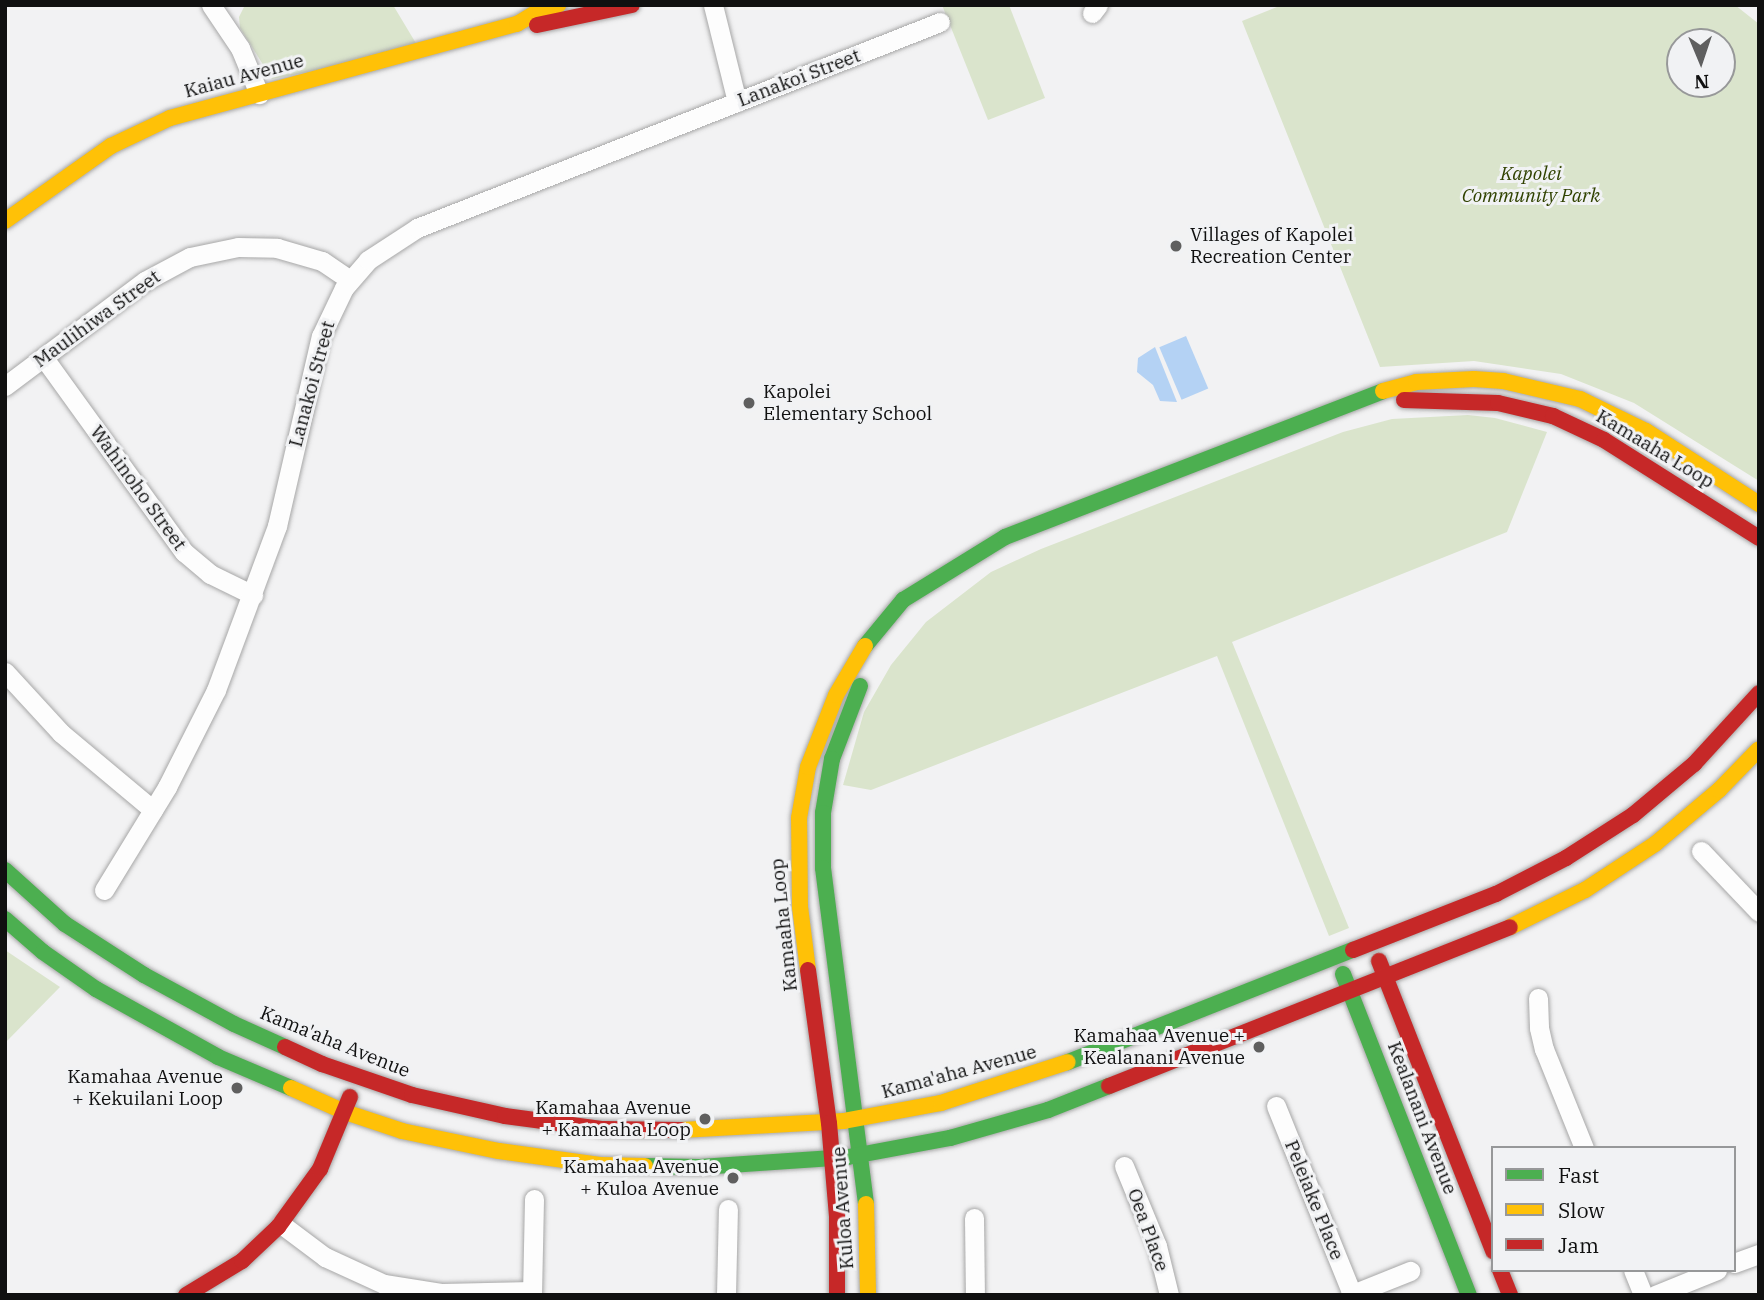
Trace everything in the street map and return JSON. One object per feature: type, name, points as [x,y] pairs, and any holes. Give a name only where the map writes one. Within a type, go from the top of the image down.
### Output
[{"type":"street","points":[[211,5],[240,48],[260,94]]},
{"type":"street","name":"Kaiau Avenue","points":[[5,221],[130,135],[170,118],[517,24],[540,10],[558,5]]},
{"type":"street","name":"Kaiau Avenue","points":[[517,24],[543,25],[632,5]]},
{"type":"street","points":[[713,5],[737,102]]},
{"type":"street","name":"Lanakoi Street","points":[[104,890],[153,810],[216,690],[277,526],[321,337],[334,304],[350,280],[383,248],[417,228],[940,22]]},
{"type":"street","name":"Maulihiwa Street","points":[[5,386],[159,272],[207,252],[238,247],[288,250],[322,261],[350,280]]},
{"type":"street","name":"Wahinoho Street","points":[[44,358],[184,552],[210,574],[253,595]]},
{"type":"street","name":"Kamaaha Loop","points":[[829,1123],[797,870],[799,818],[808,767],[825,718],[864,647],[903,600],[953,567],[1014,534],[1388,389],[1445,379],[1503,381],[1556,391],[1625,419],[1759,504]]},
{"type":"street","name":"Kamaaha Loop","points":[[1357,402],[1469,399],[1525,408],[1553,416],[1604,440],[1759,538]]},
{"type":"street","name":"Kamaaha Loop","points":[[856,1119],[822,867],[826,786],[839,733],[862,680],[895,632],[953,567]]},
{"type":"street","points":[[5,673],[61,733],[153,810]]},
{"type":"street","name":"Kama'aha Avenue","points":[[5,870],[65,924],[115,958],[234,1024],[357,1078],[458,1106],[603,1129],[675,1131],[829,1123],[942,1103],[1036,1075],[1496,894],[1600,838],[1633,815],[1694,764],[1759,693]]},
{"type":"street","points":[[5,919],[66,970],[126,1007],[218,1057],[345,1112],[450,1142],[600,1165],[675,1167],[832,1159],[950,1138],[1048,1110],[1511,927],[1585,890],[1643,852],[1688,818],[1759,749]]},
{"type":"street","points":[[1700,851],[1759,912]]},
{"type":"street","name":"Kealanani Avenue","points":[[1371,943],[1491,1246]]},
{"type":"street","name":"Kealanani Avenue","points":[[1336,957],[1469,1295]]},
{"type":"street","points":[[1538,998],[1539,1028],[1544,1049],[1583,1146]]},
{"type":"street","points":[[187,1295],[242,1261],[281,1224],[320,1168],[357,1078]]},
{"type":"street","name":"Peleiake Place","points":[[1276,1105],[1351,1294]]},
{"type":"street","name":"Kuloa Avenue","points":[[856,1119],[869,1229],[868,1295]]},
{"type":"street","name":"Kuloa Avenue","points":[[829,1123],[838,1244],[837,1295]]},
{"type":"street","name":"Oea Place","points":[[1124,1166],[1157,1246],[1169,1295]]},
{"type":"street","points":[[281,1224],[325,1257],[384,1284],[442,1293],[532,1293],[534,1199]]},
{"type":"street","points":[[726,1295],[728,1209]]},
{"type":"street","points":[[974,1218],[975,1295]]},
{"type":"street","points":[[1736,1262],[1759,1254]]},
{"type":"street","points":[[1351,1294],[1410,1271]]},
{"type":"street","points":[[1501,1272],[1510,1295]]},
{"type":"street","points":[[1634,1272],[1643,1295]]},
{"type":"street","points":[[1655,1295],[1712,1272]]},
{"type":"green space","points":[[245,5],[393,5],[420,50],[272,79],[240,28],[239,17]]},
{"type":"green space","points":[[942,5],[1009,5],[1045,98],[988,120]]},
{"type":"green space","name":"Kapolei Community Park","points":[[1282,5],[1735,5],[1759,24],[1759,481],[1634,403],[1561,374],[1474,361],[1380,367],[1242,21]]},
{"type":"green space","points":[[1468,415],[1495,418],[1547,432],[1507,532],[1232,642],[1349,928],[1329,936],[1217,656],[871,790],[843,785],[864,712],[891,665],[926,622],[991,572],[1041,549],[1343,432],[1392,419]]},
{"type":"green space","points":[[5,950],[60,987],[5,1043]]},
{"type":"water","points":[[1186,336],[1208,388],[1182,400],[1159,347]]},
{"type":"water","points":[[1155,347],[1177,402],[1160,401],[1153,385],[1137,372],[1138,358]]},
{"type":"traffic: fast","points":[[865,646],[903,600],[1005,537],[1383,391]]},
{"type":"traffic: fast","points":[[860,686],[832,759],[823,813],[823,868],[866,1204]]},
{"type":"traffic: fast","points":[[5,870],[65,924],[144,975],[234,1024],[285,1047]]},
{"type":"traffic: fast","points":[[5,919],[43,952],[96,989],[218,1057],[291,1088]]},
{"type":"traffic: fast","points":[[1068,1062],[1353,950]]},
{"type":"traffic: fast","points":[[1343,974],[1469,1295]]},
{"type":"traffic: fast","points":[[645,1166],[700,1167],[848,1157],[950,1138],[1048,1110],[1109,1086]]},
{"type":"traffic: slow","points":[[5,221],[111,146],[170,118],[517,24],[540,10],[558,5]]},
{"type":"traffic: slow","points":[[1383,391],[1416,382],[1474,379],[1503,381],[1580,399],[1646,431],[1759,504]]},
{"type":"traffic: slow","points":[[808,970],[800,907],[799,818],[808,767],[836,695],[865,646]]},
{"type":"traffic: slow","points":[[1510,927],[1585,890],[1655,844],[1719,790],[1759,749]]},
{"type":"traffic: slow","points":[[681,1130],[844,1121],[941,1103],[1068,1062]]},
{"type":"traffic: slow","points":[[291,1088],[345,1112],[402,1131],[499,1151],[600,1165],[645,1166]]},
{"type":"traffic: slow","points":[[866,1204],[868,1295]]},
{"type":"traffic: jam","points":[[537,25],[632,5]]},
{"type":"traffic: jam","points":[[1404,400],[1498,403],[1553,416],[1604,440],[1759,538]]},
{"type":"traffic: jam","points":[[1353,950],[1496,894],[1566,858],[1633,815],[1694,764],[1759,693]]},
{"type":"traffic: jam","points":[[1109,1086],[1510,927]]},
{"type":"traffic: jam","points":[[1379,961],[1491,1246]]},
{"type":"traffic: jam","points":[[808,970],[829,1123],[837,1217],[837,1295]]},
{"type":"traffic: jam","points":[[285,1047],[322,1064],[412,1095],[505,1116],[603,1129],[681,1130]]},
{"type":"traffic: jam","points":[[186,1295],[242,1261],[278,1227],[320,1169],[350,1097]]},
{"type":"traffic: jam","points":[[1501,1272],[1510,1295]]},
{"type":"place","name":"Villages of Kapolei Recreation Center","points":[[1176,246]]},
{"type":"place","name":"Kapolei Elementary School","points":[[749,403]]},
{"type":"place","name":"Kamahaa Avenue + Kealanani Avenue","points":[[1259,1047]]},
{"type":"place","name":"Kamahaa Avenue + Kekuilani Loop","points":[[237,1088]]},
{"type":"place","name":"Kamahaa Avenue + Kamaaha Loop","points":[[705,1119]]},
{"type":"place","name":"Kamahaa Avenue + Kuloa Avenue","points":[[733,1178]]}]
